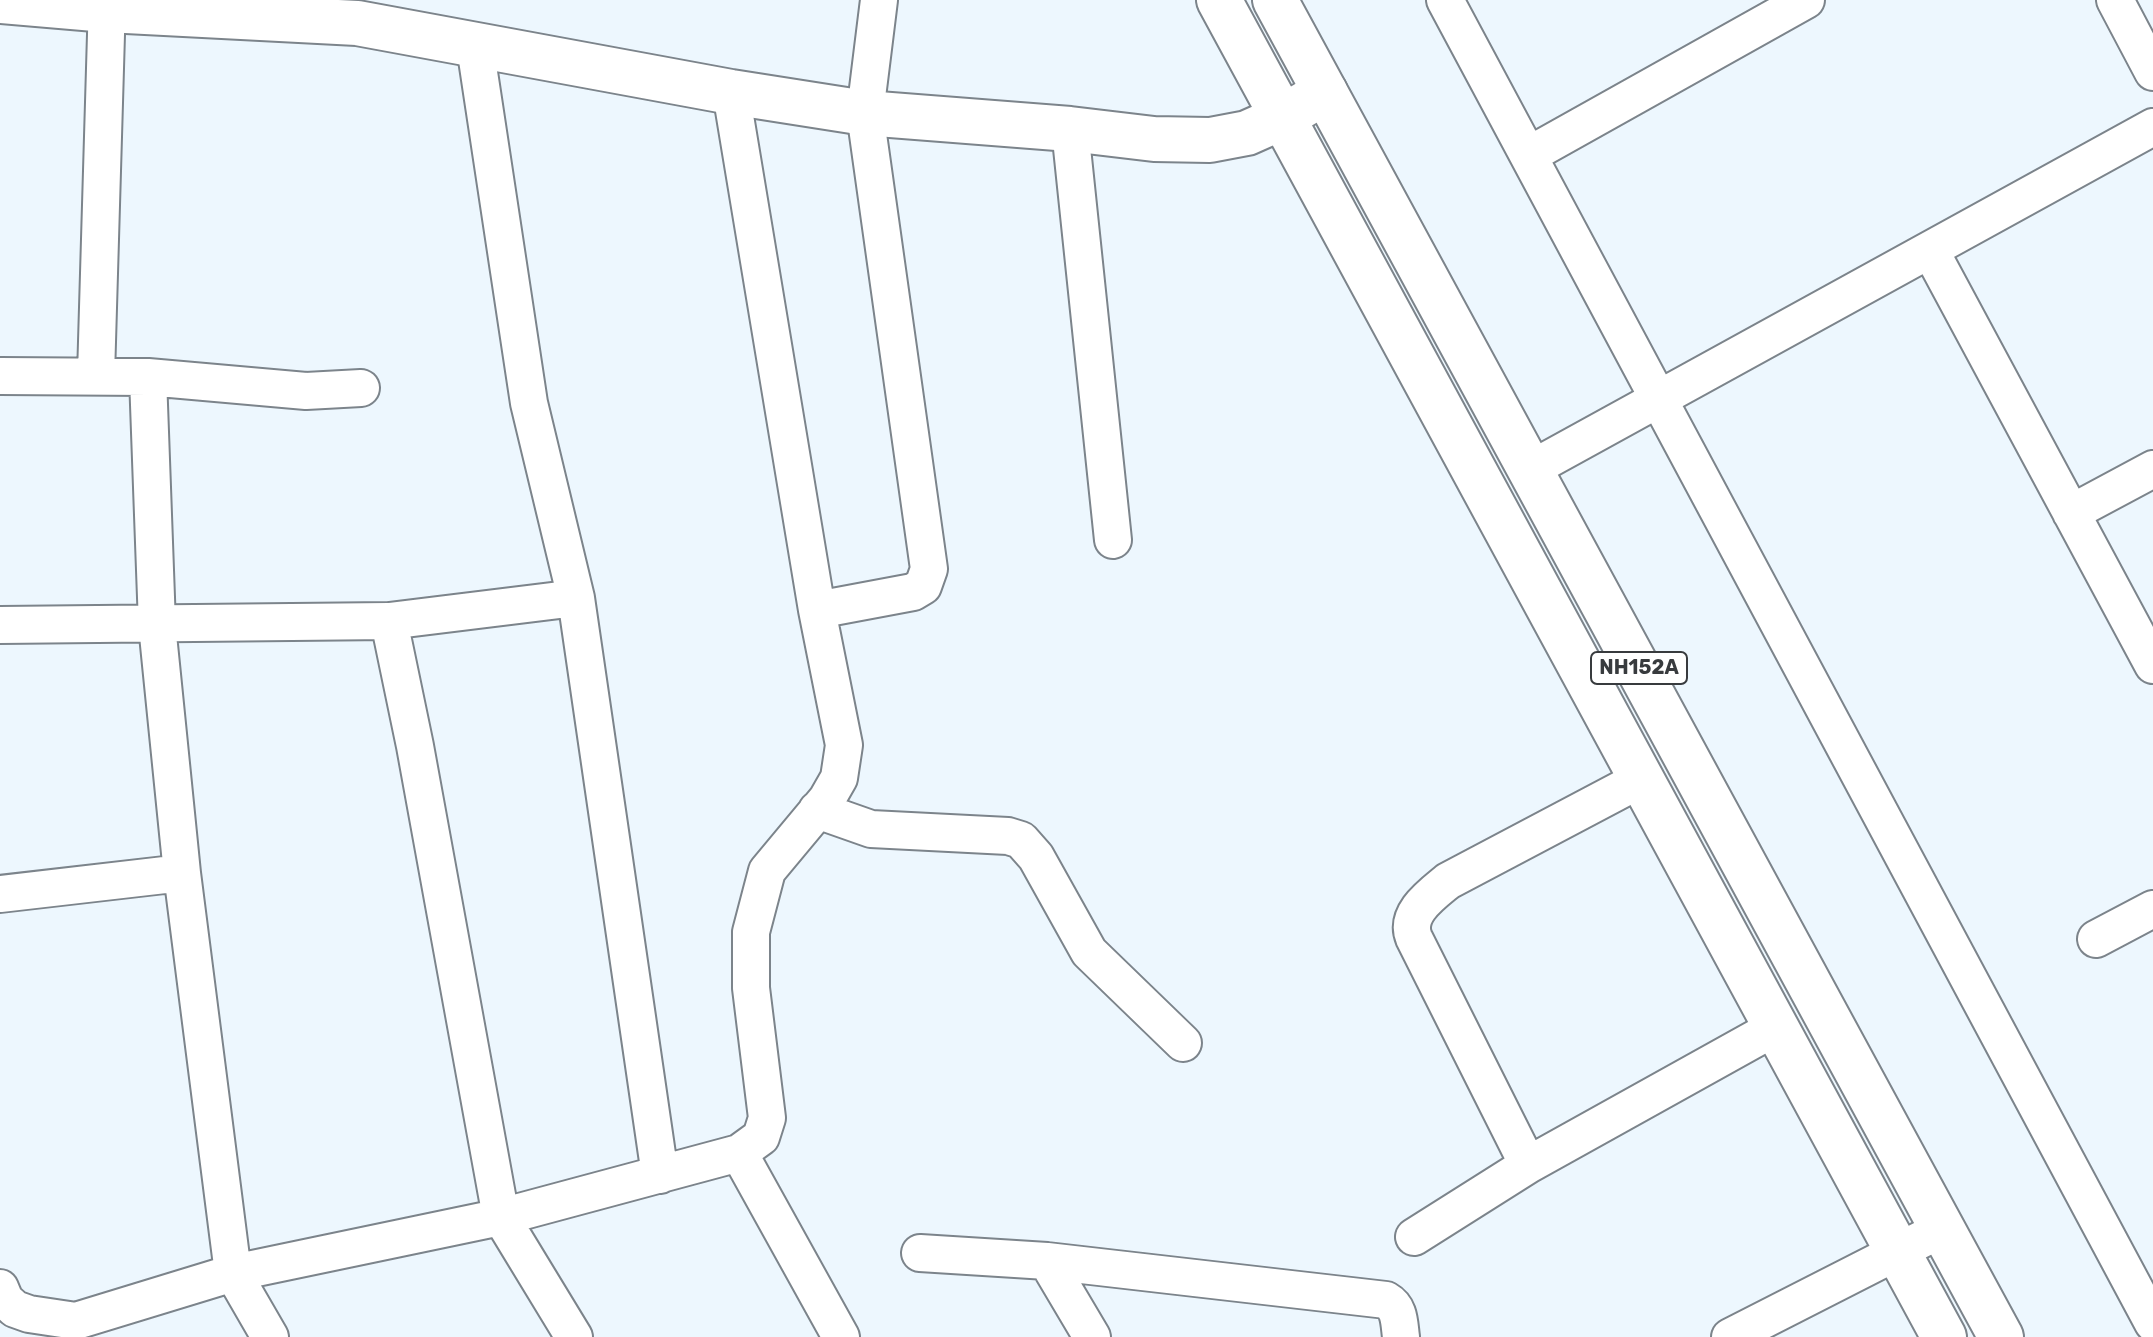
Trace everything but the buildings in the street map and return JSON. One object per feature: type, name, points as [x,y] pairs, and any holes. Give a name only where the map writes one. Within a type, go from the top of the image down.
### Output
[{"type":"main road","name":"NH152A","points":[[1219,0],[1944,1337]]},
{"type":"main road","name":"NH152A","points":[[1275,0],[2001,1337]]},
{"type":"main road","points":[[0,1],[358,11],[475,46],[731,92],[865,113],[1070,129],[1154,139],[1210,140],[1247,133],[1283,117],[1325,92]]},
{"type":"street","points":[[817,610],[913,592],[923,586],[929,569],[865,113],[879,0]]},
{"type":"street","points":[[1445,0],[2153,1323]]},
{"type":"street","points":[[1529,155],[1806,0]]},
{"type":"street","points":[[2115,0],[2153,72]]},
{"type":"street","points":[[96,376],[107,5]]},
{"type":"street","points":[[475,46],[529,403],[576,598],[660,1175]]},
{"type":"street","points":[[0,1288],[5,1300],[15,1309],[69,1329],[233,1273],[501,1217],[739,1153],[761,1137],[767,1118],[751,988],[751,932],[767,871],[839,778],[844,745],[817,610],[731,92]]},
{"type":"street","points":[[1531,469],[2153,127]]},
{"type":"street","points":[[1070,129],[1113,540]]},
{"type":"street","points":[[1930,250],[2153,665]]},
{"type":"street","points":[[0,376],[148,377],[306,391],[361,388]]},
{"type":"street","points":[[148,377],[157,625],[182,873],[233,1273],[270,1337]]},
{"type":"street","points":[[2071,513],[2153,469]]},
{"type":"street","points":[[0,625],[389,621],[576,598]]},
{"type":"street","points":[[389,621],[415,746],[501,1217],[574,1337]]},
{"type":"street","points":[[1528,1165],[1410,925],[1430,895],[1448,881],[1643,778]]},
{"type":"street","points":[[817,810],[871,829],[1008,836],[1021,840],[1050,878],[1089,952],[1183,1043]]},
{"type":"street","points":[[0,894],[182,873]]},
{"type":"street","points":[[2096,939],[2153,909]]},
{"type":"street","points":[[1414,1237],[1528,1165],[1778,1026]]},
{"type":"street","points":[[739,1153],[841,1337]]},
{"type":"street","points":[[1730,1337],[1942,1229]]},
{"type":"street","points":[[920,1253],[1047,1261],[1386,1300],[1399,1315],[1401,1337]]},
{"type":"street","points":[[1047,1261],[1092,1337]]}]
